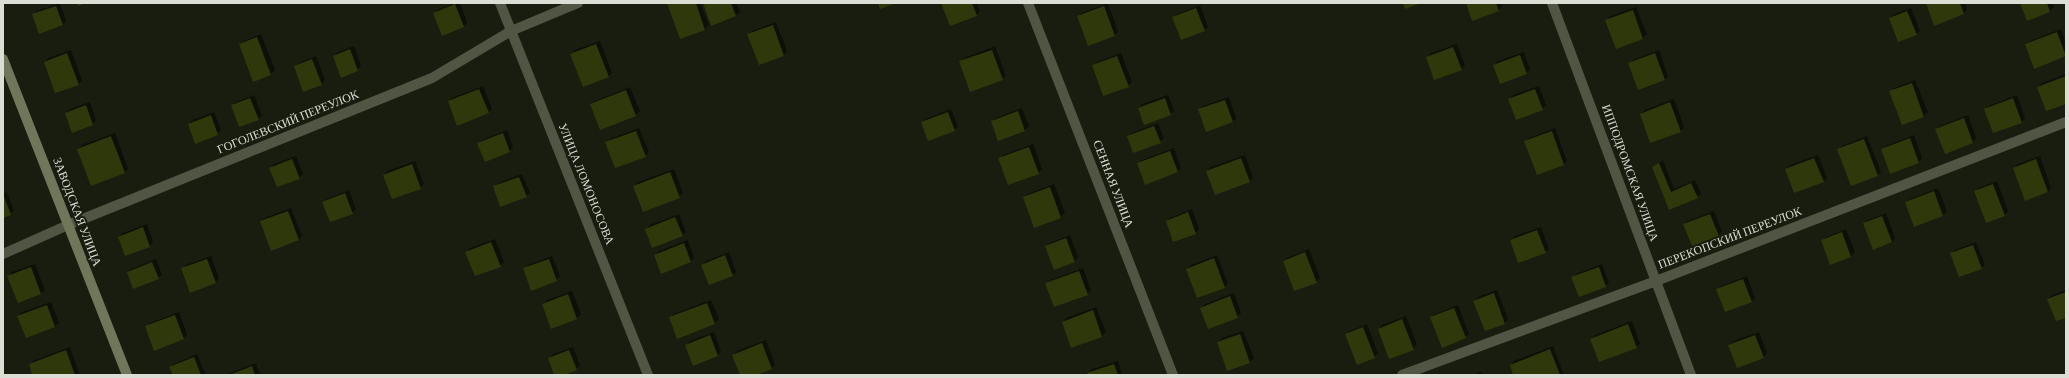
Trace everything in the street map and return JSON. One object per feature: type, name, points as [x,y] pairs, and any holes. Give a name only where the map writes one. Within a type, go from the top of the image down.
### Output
[{"type":"main road","name":"ЗАВОДСКАЯ УЛИЦА","points":[[3,59],[127,375]]},
{"type":"street","name":"УЛИЦА ЛОМОНОСОВА","points":[[500,3],[648,375]]},
{"type":"street","name":"ГОГОЛЕВСКИЙ ПЕРЕУЛОК","points":[[3,254],[68,225],[432,78],[511,31],[578,3]]},
{"type":"street","name":"СЕННАЯ УЛИЦА","points":[[1028,3],[1173,375]]},
{"type":"street","name":"ИППОДРОМСКАЯ УЛИЦА","points":[[1552,3],[1691,375]]},
{"type":"street","name":"ПЕРЕКОПСКИЙ ПЕРЕУЛОК","points":[[1402,375],[1656,280],[2066,122]]},
{"type":"building","points":[[77,3],[86,3],[78,6]]},
{"type":"building","points":[[667,3],[696,3],[705,30],[680,39]]},
{"type":"building","points":[[703,3],[731,3],[736,16],[711,26]]},
{"type":"building","points":[[878,3],[896,3],[880,9]]},
{"type":"building","points":[[941,3],[972,3],[977,16],[950,26]]},
{"type":"building","points":[[1403,3],[1421,3],[1405,9]]},
{"type":"building","points":[[1466,3],[1496,3],[1499,11],[1472,21]]},
{"type":"building","points":[[1926,3],[1960,3],[1964,14],[1934,26]]},
{"type":"building","points":[[2020,3],[2047,3],[2050,12],[2027,21]]},
{"type":"building","points":[[455,4],[464,27],[442,36],[433,13]]},
{"type":"building","points":[[56,6],[63,25],[39,34],[32,14]]},
{"type":"building","points":[[1104,6],[1115,36],[1088,46],[1077,16]]},
{"type":"building","points":[[1196,8],[1205,31],[1181,40],[1172,17]]},
{"type":"building","points":[[1633,10],[1643,39],[1616,49],[1605,20]]},
{"type":"building","points":[[1907,11],[1917,35],[1898,42],[1889,18]]},
{"type":"building","points":[[773,25],[784,56],[759,65],[747,34]]},
{"type":"building","points":[[2057,32],[2066,56],[2034,69],[2025,44]]},
{"type":"building","points":[[257,37],[271,75],[253,82],[239,44]]},
{"type":"building","points":[[596,44],[609,77],[583,87],[570,54]]},
{"type":"building","points":[[1453,47],[1462,70],[1434,80],[1426,57]]},
{"type":"building","points":[[350,49],[358,71],[341,78],[333,56]]},
{"type":"building","points":[[992,50],[1003,80],[970,92],[959,61]]},
{"type":"building","points":[[67,53],[79,85],[55,93],[44,62]]},
{"type":"building","points":[[1655,53],[1665,80],[1638,90],[1628,63]]},
{"type":"building","points":[[1520,55],[1527,74],[1500,84],[1493,65]]},
{"type":"building","points":[[1117,56],[1129,87],[1103,96],[1092,65]]},
{"type":"building","points":[[312,59],[322,85],[303,92],[294,66]]},
{"type":"building","points":[[2066,76],[2066,104],[2046,111],[2037,87]]},
{"type":"building","points":[[1912,83],[1924,117],[1902,125],[1889,91]]},
{"type":"building","points":[[479,89],[489,113],[457,126],[448,101]]},
{"type":"building","points":[[1535,89],[1543,110],[1516,120],[1508,99]]},
{"type":"building","points":[[626,90],[636,116],[600,130],[590,104]]},
{"type":"building","points":[[250,98],[259,120],[239,127],[231,105]]},
{"type":"building","points":[[1165,98],[1171,115],[1144,125],[1138,108]]},
{"type":"building","points":[[2013,98],[2022,123],[1993,133],[1984,109]]},
{"type":"building","points":[[1225,100],[1233,122],[1206,132],[1198,109]]},
{"type":"building","points":[[1670,102],[1681,132],[1650,143],[1640,114]]},
{"type":"building","points":[[86,105],[93,125],[72,133],[65,113]]},
{"type":"building","points":[[1018,111],[1025,131],[998,141],[991,121]]},
{"type":"building","points":[[948,112],[955,131],[928,141],[921,122]]},
{"type":"building","points":[[211,115],[218,135],[195,144],[188,124]]},
{"type":"building","points":[[1964,118],[1973,143],[1945,154],[1935,129]]},
{"type":"building","points":[[1154,126],[1161,143],[1133,153],[1127,136]]},
{"type":"building","points":[[636,131],[646,157],[615,168],[605,142]]},
{"type":"building","points":[[1552,131],[1564,165],[1537,175],[1524,141]]},
{"type":"building","points":[[503,133],[510,152],[485,162],[477,143]]},
{"type":"building","points":[[111,136],[125,173],[91,186],[77,149]]},
{"type":"building","points":[[1910,138],[1919,163],[1890,174],[1881,149]]},
{"type":"building","points":[[1864,139],[1878,176],[1851,186],[1837,149]]},
{"type":"building","points":[[1029,147],[1039,174],[1008,185],[998,158]]},
{"type":"building","points":[[1170,151],[1178,172],[1145,185],[1137,163]]},
{"type":"building","points":[[1241,158],[1250,182],[1215,195],[1206,171]]},
{"type":"building","points":[[1814,158],[1824,182],[1794,193],[1785,169]]},
{"type":"building","points":[[292,159],[300,179],[277,187],[269,168]]},
{"type":"building","points":[[2036,159],[2048,192],[2025,201],[2013,168]]},
{"type":"building","points":[[1659,163],[1671,192],[1691,183],[1698,198],[1669,210],[1652,167]]},
{"type":"building","points":[[412,164],[421,189],[392,199],[383,175]]},
{"type":"building","points":[[670,172],[680,198],[643,212],[633,186]]},
{"type":"building","points":[[519,177],[527,197],[500,207],[493,186]]},
{"type":"building","points":[[1993,184],[2005,216],[1986,223],[1974,191]]},
{"type":"building","points":[[1050,187],[1061,218],[1034,228],[1023,197]]},
{"type":"building","points":[[1934,191],[1943,216],[1914,227],[1905,202]]},
{"type":"building","points":[[345,193],[353,214],[330,222],[322,202]]},
{"type":"building","points":[[3,194],[11,215],[3,218]]},
{"type":"building","points":[[288,211],[299,240],[271,251],[260,221]]},
{"type":"building","points":[[1188,212],[1196,234],[1173,242],[1166,221]]},
{"type":"building","points":[[1710,214],[1719,236],[1692,246],[1683,224]]},
{"type":"building","points":[[1882,216],[1892,242],[1873,250],[1863,223]]},
{"type":"building","points":[[675,217],[683,236],[652,248],[645,229]]},
{"type":"building","points":[[143,227],[150,247],[125,256],[118,237]]},
{"type":"building","points":[[1537,230],[1546,253],[1518,263],[1510,240]]},
{"type":"building","points":[[1842,232],[1851,257],[1830,265],[1821,240]]},
{"type":"building","points":[[1066,238],[1075,262],[1054,270],[1045,246]]},
{"type":"building","points":[[491,242],[501,267],[475,276],[465,252]]},
{"type":"building","points":[[684,243],[691,262],[661,274],[654,255]]},
{"type":"building","points":[[1973,245],[1982,269],[1959,277],[1950,253]]},
{"type":"building","points":[[1305,252],[1317,283],[1294,291],[1283,261]]},
{"type":"building","points":[[725,255],[733,276],[709,285],[701,265]]},
{"type":"building","points":[[1214,258],[1225,288],[1197,298],[1186,269]]},
{"type":"building","points":[[207,259],[216,283],[190,293],[181,268]]},
{"type":"building","points":[[549,259],[557,281],[531,291],[523,268]]},
{"type":"building","points":[[152,262],[159,279],[133,289],[127,272]]},
{"type":"building","points":[[31,267],[41,294],[18,303],[7,276]]},
{"type":"building","points":[[1599,267],[1606,287],[1579,297],[1571,277]]},
{"type":"building","points":[[1079,271],[1088,295],[1054,307],[1045,283]]},
{"type":"building","points":[[1743,279],[1752,302],[1725,312],[1716,289]]},
{"type":"building","points":[[2066,292],[2066,318],[2056,321],[2047,299]]},
{"type":"building","points":[[1494,293],[1505,324],[1485,331],[1473,301]]},
{"type":"building","points":[[568,294],[577,319],[551,329],[542,304]]},
{"type":"building","points":[[1230,296],[1238,318],[1208,329],[1200,308]]},
{"type":"building","points":[[707,303],[715,324],[677,339],[669,317]]},
{"type":"building","points":[[47,305],[55,327],[26,338],[17,316]]},
{"type":"building","points":[[1454,308],[1466,338],[1442,348],[1430,317]]},
{"type":"building","points":[[1093,310],[1102,337],[1071,348],[1062,322]]},
{"type":"building","points":[[175,315],[184,339],[154,351],[145,326]]},
{"type":"building","points":[[1402,319],[1414,350],[1389,359],[1378,329]]},
{"type":"building","points":[[1628,324],[1637,348],[1599,362],[1590,339]]},
{"type":"building","points":[[1363,327],[1375,358],[1357,365],[1345,334]]},
{"type":"building","points":[[1240,334],[1250,363],[1227,371],[1217,342]]},
{"type":"building","points":[[710,335],[718,356],[693,366],[685,345]]},
{"type":"building","points":[[1755,335],[1764,358],[1737,368],[1728,345]]},
{"type":"building","points":[[762,343],[772,369],[757,375],[740,375],[732,355]]},
{"type":"building","points":[[1550,349],[1560,375],[1513,375],[1510,365]]},
{"type":"building","points":[[66,350],[75,375],[32,375],[29,364]]},
{"type":"building","points":[[569,350],[577,370],[565,375],[554,375],[548,358]]},
{"type":"building","points":[[194,357],[201,375],[173,375],[169,367]]},
{"type":"building","points":[[1114,364],[1118,375],[1088,375],[1087,373]]},
{"type":"building","points":[[252,366],[255,375],[229,375]]}]
